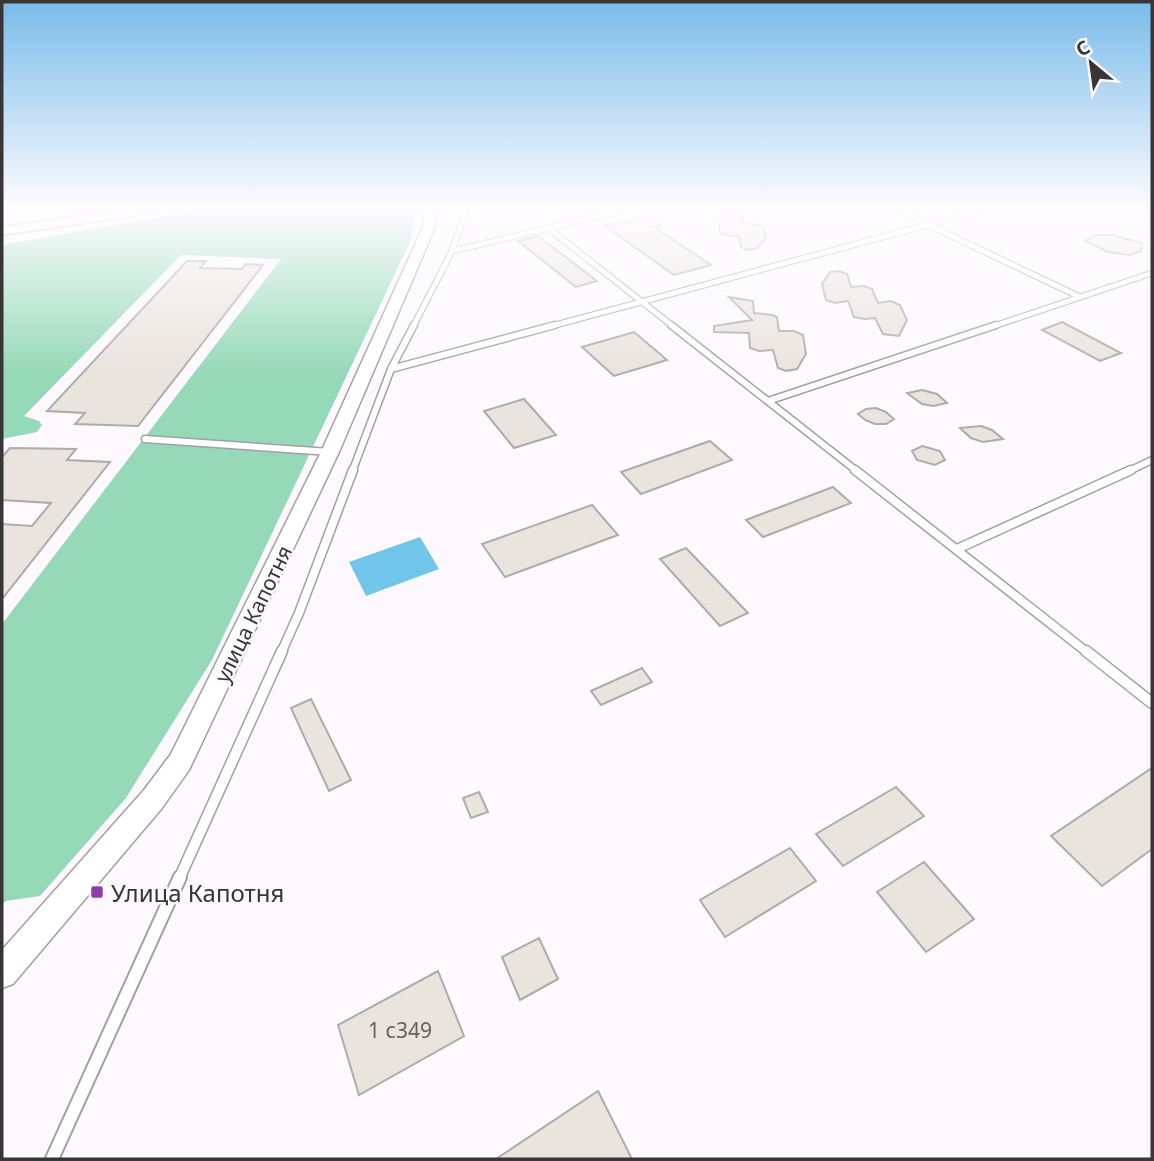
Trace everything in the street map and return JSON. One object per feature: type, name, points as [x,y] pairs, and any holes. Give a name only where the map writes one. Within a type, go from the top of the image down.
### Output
[{"type":"main road","name":"улица Капотня","points":[[2,973],[153,799],[180,762],[330,452],[413,264]]},
{"type":"lane","points":[[52,1159],[299,613],[391,369],[445,264]]},
{"type":"lane","points":[[594,264],[1152,703]]},
{"type":"lane","points":[[391,369],[782,264]]},
{"type":"lane","points":[[1009,264],[1080,298]]},
{"type":"lane","points":[[768,401],[1152,273]]},
{"type":"lane","points":[[145,439],[330,452]]},
{"type":"lane","points":[[957,549],[1152,460]]},
{"type":"green space","points":[[2,264],[172,264],[24,416],[39,421],[42,425],[37,432],[2,439]]},
{"type":"green space","points":[[277,264],[400,264],[212,660],[126,798],[40,896],[6,901],[2,904],[2,624]]},
{"type":"water","points":[[420,537],[439,569],[366,596],[349,562]]},
{"type":"building","points":[[184,264],[203,264],[200,268],[242,269],[246,264],[263,265],[138,426],[75,424],[85,413],[47,411]]},
{"type":"building","points":[[547,264],[575,264],[597,281],[576,287]]},
{"type":"building","points":[[659,264],[711,265],[674,275]]},
{"type":"building","points":[[830,272],[847,274],[851,287],[864,286],[872,289],[878,303],[891,301],[900,305],[907,320],[899,336],[883,334],[875,318],[854,317],[848,301],[835,303],[826,300],[822,284]]},
{"type":"building","points":[[729,297],[753,301],[754,313],[777,317],[779,331],[794,331],[803,335],[806,354],[797,369],[786,371],[778,368],[773,350],[759,351],[750,348],[749,333],[714,332],[714,326],[752,320]]},
{"type":"building","points":[[1062,322],[1121,353],[1100,361],[1042,330]]},
{"type":"building","points":[[634,332],[667,360],[614,376],[582,347]]},
{"type":"building","points":[[922,390],[937,394],[947,403],[933,406],[922,404],[907,393]]},
{"type":"building","points":[[524,399],[556,435],[514,448],[484,411]]},
{"type":"building","points":[[876,408],[894,419],[886,424],[875,424],[858,414],[866,409]]},
{"type":"building","points":[[981,426],[992,430],[1003,439],[983,442],[971,438],[960,428]]},
{"type":"building","points":[[710,441],[732,460],[641,494],[621,472]]},
{"type":"building","points":[[922,446],[940,451],[945,460],[935,465],[917,460],[912,451]]},
{"type":"building","points":[[10,448],[76,449],[67,460],[110,462],[2,599],[2,524],[32,526],[51,503],[2,500],[2,457]]},
{"type":"building","points":[[833,487],[851,503],[763,537],[746,520]]},
{"type":"building","points":[[592,505],[618,535],[505,577],[482,544]]},
{"type":"building","points":[[686,548],[748,613],[720,626],[660,559]]},
{"type":"building","points":[[642,668],[652,682],[601,705],[591,691]]},
{"type":"building","points":[[311,699],[351,780],[329,791],[291,708]]},
{"type":"building","points":[[1152,768],[1152,849],[1102,886],[1051,836]]},
{"type":"building","points":[[896,787],[924,816],[843,866],[816,834]]},
{"type":"building","points":[[479,792],[488,812],[471,818],[463,798]]},
{"type":"building","points":[[790,848],[816,881],[725,937],[700,900]]},
{"type":"building","points":[[924,862],[974,919],[926,952],[877,892]]},
{"type":"building","points":[[539,938],[558,979],[520,1000],[502,957]]},
{"type":"building","points":[[438,971],[464,1036],[359,1095],[338,1025]]},
{"type":"building","points":[[598,1091],[632,1159],[496,1159]]},
{"type":"place","name":"Улица Капотня","points":[[97,892]]}]
